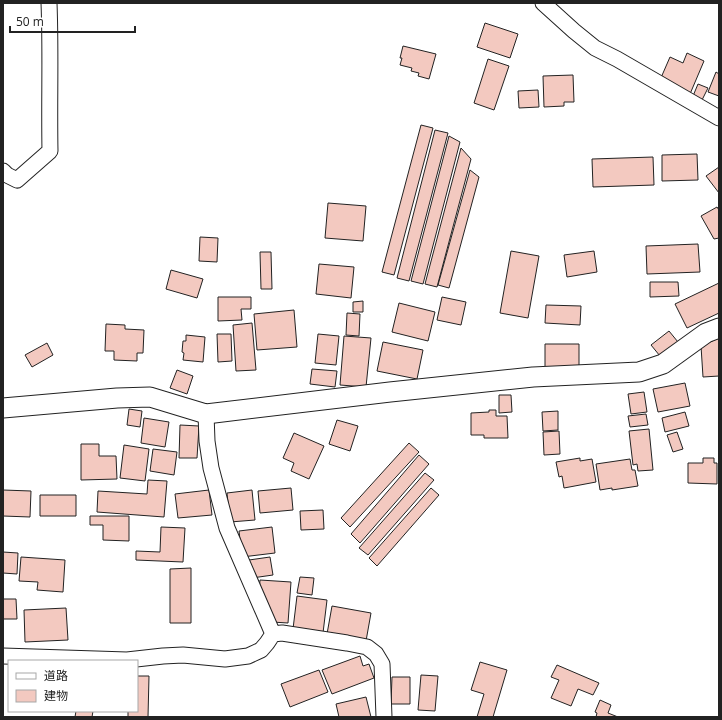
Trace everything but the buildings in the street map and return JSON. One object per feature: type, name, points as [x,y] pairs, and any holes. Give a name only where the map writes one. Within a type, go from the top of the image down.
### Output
[{"type":"street","points":[[3,171],[7,175],[17,180],[50,151],[50,3]]},
{"type":"street","points":[[543,3],[595,48],[617,59],[719,118]]},
{"type":"street","points":[[3,408],[117,398],[150,397],[206,414],[533,377],[639,372],[664,364],[706,333],[719,328]]},
{"type":"street","points":[[206,414],[207,441],[211,468],[227,528],[273,634]]},
{"type":"street","points":[[3,656],[127,660],[183,655],[224,659],[248,656],[261,650],[273,634],[282,633],[347,643],[367,648],[376,654],[382,664],[384,717]]}]
